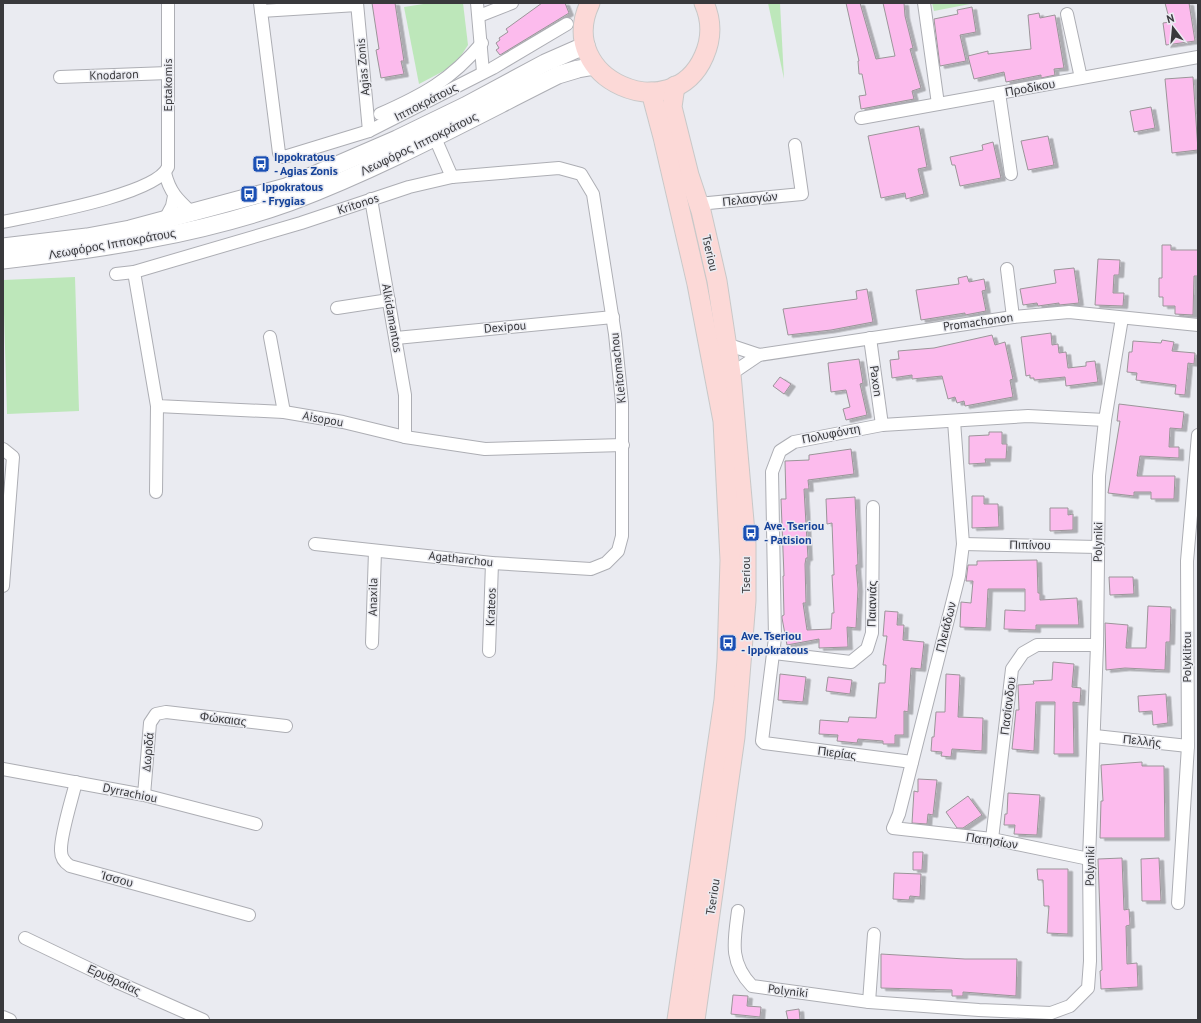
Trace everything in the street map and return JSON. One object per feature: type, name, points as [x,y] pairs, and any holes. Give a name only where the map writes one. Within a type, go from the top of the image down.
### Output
[{"type":"main road","points":[[590,3],[586,11],[584,28],[586,45],[595,66],[610,81],[630,90],[651,92],[675,86],[692,74],[702,61],[708,46],[711,30],[709,14],[704,3]]},
{"type":"main road","name":"Λεωφόρος Ιπποκράτους","points":[[3,247],[87,237],[164,221],[286,187],[397,139],[497,89],[545,63],[586,45]]},
{"type":"main road","name":"Λεωφόρος Ιπποκράτους","points":[[3,260],[87,250],[204,227],[289,202],[374,168],[558,75],[595,66]]},
{"type":"main road","name":"Tseriou","points":[[675,86],[672,107],[698,204],[716,281],[731,374],[746,544],[746,601],[735,737],[695,1020]]},
{"type":"main road","name":"Tseriou","points":[[651,92],[697,284],[723,420],[730,560],[727,659],[724,700],[677,1020]]},
{"type":"street","name":"Eptakomis","points":[[168,3],[167,170],[168,187],[174,196]]},
{"type":"street","points":[[477,3],[482,43],[483,72],[497,89]]},
{"type":"street","points":[[479,16],[512,3]]},
{"type":"street","points":[[924,3],[938,104]]},
{"type":"street","points":[[261,7],[357,4]]},
{"type":"street","name":"Agias Zonis","points":[[357,4],[369,131]]},
{"type":"street","name":"Ιπποκράτους","points":[[261,7],[279,153],[284,157],[369,131],[493,68],[567,24]]},
{"type":"street","points":[[1067,14],[1080,78]]},
{"type":"street","points":[[380,114],[425,94],[454,73],[482,43]]},
{"type":"street","name":"Προδίκου","points":[[861,118],[1198,57]]},
{"type":"street","name":"Knodaron","points":[[60,77],[168,73]]},
{"type":"street","points":[[998,93],[1011,174]]},
{"type":"street","points":[[435,138],[452,177]]},
{"type":"street","name":"Πελασγών","points":[[698,204],[802,194],[795,145]]},
{"type":"street","name":"Kritonos","points":[[116,274],[134,272],[301,223],[409,187],[452,177],[559,168],[581,174]]},
{"type":"street","points":[[3,222],[105,199],[148,184],[167,170]]},
{"type":"street","name":"Kleitomachou","points":[[581,174],[593,194],[613,317],[622,403],[622,536],[618,551],[606,563]]},
{"type":"street","points":[[174,196],[192,213]]},
{"type":"street","points":[[164,221],[172,206],[174,196]]},
{"type":"street","name":"Alkidamantos","points":[[372,199],[405,395],[405,437]]},
{"type":"street","points":[[1007,269],[1013,317]]},
{"type":"street","points":[[134,272],[157,406],[156,492]]},
{"type":"street","points":[[337,308],[389,300]]},
{"type":"street","name":"Promachonon","points":[[731,374],[759,355],[1013,317],[1069,312],[1198,325]]},
{"type":"street","name":"Dexipou","points":[[396,338],[613,317]]},
{"type":"street","name":"Polyniki","points":[[738,911],[734,948],[736,963],[743,977],[752,986],[979,1015],[1051,1013],[1070,1006],[1088,988],[1090,962],[1090,859],[1097,645],[1099,476],[1105,420],[1122,318]]},
{"type":"street","points":[[270,337],[284,412]]},
{"type":"street","name":"Paxon","points":[[870,338],[882,425]]},
{"type":"street","name":"Promachonon","points":[[726,344],[759,355]]},
{"type":"street","name":"Aisopou","points":[[157,406],[284,412],[343,422],[405,437],[485,449],[623,445]]},
{"type":"street","name":"Πολυφόντη","points":[[762,741],[774,653],[772,472],[780,452],[794,442],[882,425],[1028,416],[1105,420]]},
{"type":"street","name":"Πλειάδων","points":[[893,828],[899,814],[959,576],[962,544],[954,421]]},
{"type":"street","name":"Polyklitou","points":[[1178,903],[1188,746],[1192,561],[1198,435]]},
{"type":"street","points":[[3,449],[6,449],[13,457],[3,586]]},
{"type":"street","name":"Παιανιάς","points":[[774,653],[851,662],[867,649],[872,632],[873,507]]},
{"type":"street","name":"Agatharchou","points":[[315,544],[492,563],[591,569],[606,563]]},
{"type":"street","name":"Πιπίνου","points":[[962,544],[1098,547]]},
{"type":"street","name":"Anaxila","points":[[372,643],[374,551]]},
{"type":"street","name":"Krateos","points":[[489,651],[492,563]]},
{"type":"street","name":"Πασίανδου","points":[[992,840],[1012,669],[1023,653],[1037,645],[1097,645]]},
{"type":"street","name":"Φώκαιας","points":[[160,713],[286,726]]},
{"type":"street","name":"Δωριδά","points":[[144,795],[150,723],[153,717],[160,713]]},
{"type":"street","name":"Πελλής","points":[[1095,736],[1188,746]]},
{"type":"street","name":"Πιερίας","points":[[762,741],[764,743],[912,762]]},
{"type":"street","name":"Dyrrachiou","points":[[3,769],[144,795],[256,824]]},
{"type":"street","name":"Ίσσου","points":[[76,782],[61,845],[62,857],[65,863],[70,866],[250,915]]},
{"type":"street","name":"Πατησίων","points":[[893,828],[992,840],[1090,859]]},
{"type":"street","points":[[869,1002],[874,934]]},
{"type":"street","name":"Ερυθραίας","points":[[25,938],[117,982],[203,1020]]},
{"type":"street","points":[[3,1017],[10,1020]]},
{"type":"green space","points":[[430,3],[463,3],[468,45],[455,65],[419,84],[404,7]]},
{"type":"green space","points":[[768,3],[780,3],[784,79]]},
{"type":"green space","points":[[932,3],[975,3],[934,11]]},
{"type":"green space","points":[[75,277],[79,411],[7,414],[3,280]]},
{"type":"building","points":[[372,3],[395,3],[404,61],[401,61],[404,74],[381,78],[376,50],[379,49]]},
{"type":"building","points":[[542,3],[565,3],[569,13],[500,55],[496,50],[499,48],[496,43],[500,40],[499,38],[508,32],[506,29]]},
{"type":"building","points":[[846,3],[860,3],[876,59],[895,56],[883,3],[904,3],[905,16],[913,48],[910,49],[921,88],[912,91],[914,99],[861,109],[859,96],[866,95],[862,74],[859,74],[859,61]]},
{"type":"building","points":[[1165,3],[1189,3],[1195,41],[1166,45],[1163,23],[1170,22]]},
{"type":"building","points":[[972,7],[976,32],[960,35],[966,61],[940,66],[934,19],[958,14],[957,10]]},
{"type":"building","points":[[1039,13],[1040,18],[1055,15],[1064,68],[1054,69],[1055,75],[1041,78],[1041,75],[1006,82],[1004,72],[974,79],[968,56],[988,51],[988,54],[1031,49],[1028,15]]},
{"type":"building","points":[[1193,77],[1198,150],[1172,153],[1165,79]]},
{"type":"building","points":[[1151,107],[1155,128],[1134,132],[1130,111]]},
{"type":"building","points":[[919,126],[927,167],[918,169],[924,194],[906,199],[905,193],[881,198],[868,136]]},
{"type":"building","points":[[1048,136],[1054,165],[1028,170],[1021,141]]},
{"type":"building","points":[[993,142],[1001,178],[960,186],[955,165],[952,165],[950,157],[983,150],[982,145]]},
{"type":"building","points":[[1162,245],[1171,245],[1171,250],[1198,250],[1198,276],[1194,276],[1193,315],[1175,314],[1175,306],[1163,306],[1163,297],[1159,297],[1159,278],[1162,278]]},
{"type":"building","points":[[1098,259],[1120,260],[1119,275],[1114,275],[1113,293],[1124,293],[1123,306],[1095,305]]},
{"type":"building","points":[[1074,268],[1079,303],[1059,305],[1059,303],[1038,306],[1037,303],[1023,305],[1020,289],[1056,283],[1054,270]]},
{"type":"building","points":[[967,276],[969,282],[984,279],[986,290],[982,291],[986,311],[921,320],[916,290],[959,284],[958,278]]},
{"type":"building","points":[[867,289],[873,322],[831,330],[788,335],[783,309],[857,299],[856,291]]},
{"type":"building","points":[[1051,333],[1052,345],[1058,344],[1059,353],[1066,352],[1068,368],[1086,366],[1086,362],[1095,361],[1098,382],[1066,386],[1065,377],[1034,380],[1034,378],[1030,378],[1030,375],[1026,376],[1021,337]]},
{"type":"building","points":[[992,335],[995,345],[1005,342],[1013,379],[1010,380],[1013,397],[965,406],[964,401],[957,403],[955,397],[948,399],[942,376],[912,379],[912,375],[892,378],[890,360],[899,359],[898,351],[934,348]]},
{"type":"building","points":[[1162,340],[1174,342],[1172,351],[1195,353],[1194,364],[1188,363],[1185,395],[1175,394],[1176,385],[1136,380],[1137,373],[1127,372],[1129,352],[1132,352],[1133,341],[1161,343]]},
{"type":"building","points":[[859,359],[863,383],[860,384],[867,415],[846,420],[843,409],[850,407],[846,390],[831,392],[828,363]]},
{"type":"building","points":[[780,377],[791,384],[784,394],[773,386]]},
{"type":"building","points":[[1119,404],[1184,412],[1182,429],[1170,428],[1169,447],[1179,447],[1179,458],[1140,456],[1137,476],[1175,476],[1174,499],[1151,499],[1151,492],[1134,492],[1134,496],[1108,493],[1120,421],[1117,421]]},
{"type":"building","points":[[989,432],[1002,432],[1002,444],[1007,444],[1006,459],[985,459],[986,463],[969,464],[969,436],[989,435]]},
{"type":"building","points":[[851,449],[854,474],[808,480],[809,489],[804,489],[808,558],[806,558],[805,564],[806,603],[803,603],[807,630],[831,629],[832,613],[834,613],[832,523],[827,524],[826,499],[855,497],[858,565],[856,565],[858,589],[856,628],[847,627],[848,647],[819,648],[819,639],[787,645],[782,618],[784,615],[784,576],[781,499],[786,499],[785,461],[809,460],[809,455]]},
{"type":"building","points":[[972,496],[984,496],[984,504],[998,504],[999,527],[972,528]]},
{"type":"building","points":[[1050,508],[1068,508],[1068,515],[1073,514],[1073,530],[1050,531]]},
{"type":"building","points":[[1037,560],[1038,593],[1040,593],[1040,600],[1077,598],[1079,625],[1036,625],[1036,630],[1004,629],[1005,610],[1025,611],[1025,589],[988,589],[986,628],[960,627],[961,602],[971,603],[973,581],[966,581],[968,565],[977,565],[977,561]]},
{"type":"building","points":[[1109,577],[1133,577],[1134,594],[1110,595]]},
{"type":"building","points":[[1148,606],[1171,607],[1170,642],[1166,642],[1165,670],[1125,668],[1106,670],[1105,623],[1128,625],[1126,648],[1146,648]]},
{"type":"building","points":[[885,611],[898,612],[897,625],[904,625],[903,640],[924,642],[921,669],[911,668],[908,712],[904,711],[904,735],[895,735],[895,744],[883,744],[883,741],[858,739],[857,743],[837,741],[838,735],[819,734],[820,720],[848,722],[849,717],[876,718],[879,683],[885,683],[886,665],[883,665],[887,636],[883,636]]},
{"type":"building","points":[[1053,662],[1074,664],[1072,687],[1081,688],[1080,703],[1073,702],[1074,754],[1054,754],[1055,702],[1036,702],[1034,751],[1012,749],[1016,710],[1019,710],[1018,685],[1034,684],[1033,681],[1052,680]]},
{"type":"building","points":[[780,674],[806,677],[803,702],[778,700]]},
{"type":"building","points":[[946,674],[960,675],[958,717],[983,718],[982,751],[952,749],[951,757],[941,756],[942,752],[931,751],[936,712],[945,712]]},
{"type":"building","points":[[828,677],[852,680],[850,694],[826,691]]},
{"type":"building","points":[[1166,694],[1168,723],[1153,725],[1152,711],[1139,712],[1138,696]]},
{"type":"building","points":[[1142,762],[1142,766],[1164,766],[1165,838],[1100,838],[1101,801],[1103,801],[1101,765]]},
{"type":"building","points":[[918,779],[937,780],[933,815],[928,814],[927,824],[912,823],[914,791],[918,792]]},
{"type":"building","points":[[1008,793],[1040,795],[1037,835],[1014,834],[1015,825],[1004,825],[1005,814],[1007,814]]},
{"type":"building","points":[[968,796],[982,815],[963,828],[957,828],[946,812]]},
{"type":"building","points":[[913,852],[923,852],[922,870],[913,870]]},
{"type":"building","points":[[1122,858],[1124,910],[1129,909],[1130,925],[1126,926],[1127,964],[1137,963],[1138,987],[1101,989],[1100,971],[1102,970],[1098,859]]},
{"type":"building","points":[[1159,858],[1161,901],[1142,901],[1141,859]]},
{"type":"building","points":[[1037,869],[1068,869],[1068,934],[1047,933],[1049,906],[1044,906],[1043,880],[1038,880]]},
{"type":"building","points":[[894,873],[921,874],[920,897],[910,896],[909,900],[893,899]]},
{"type":"building","points":[[881,954],[965,959],[1017,959],[1016,996],[963,992],[963,996],[952,996],[952,990],[881,988]]},
{"type":"building","points":[[733,995],[748,996],[747,1006],[761,1007],[760,1017],[731,1014]]},
{"type":"building","points":[[799,1009],[800,1020],[788,1020],[786,1011]]},
{"type":"place","name":"Ippokratous - Agias Zonis","points":[[261,164]]},
{"type":"place","name":"Ippokratous - Frygias","points":[[249,194]]},
{"type":"place","name":"Ave. Tseriou - Patision","points":[[751,533]]},
{"type":"place","name":"Ave. Tseriou - Ippokratous","points":[[728,643]]}]
